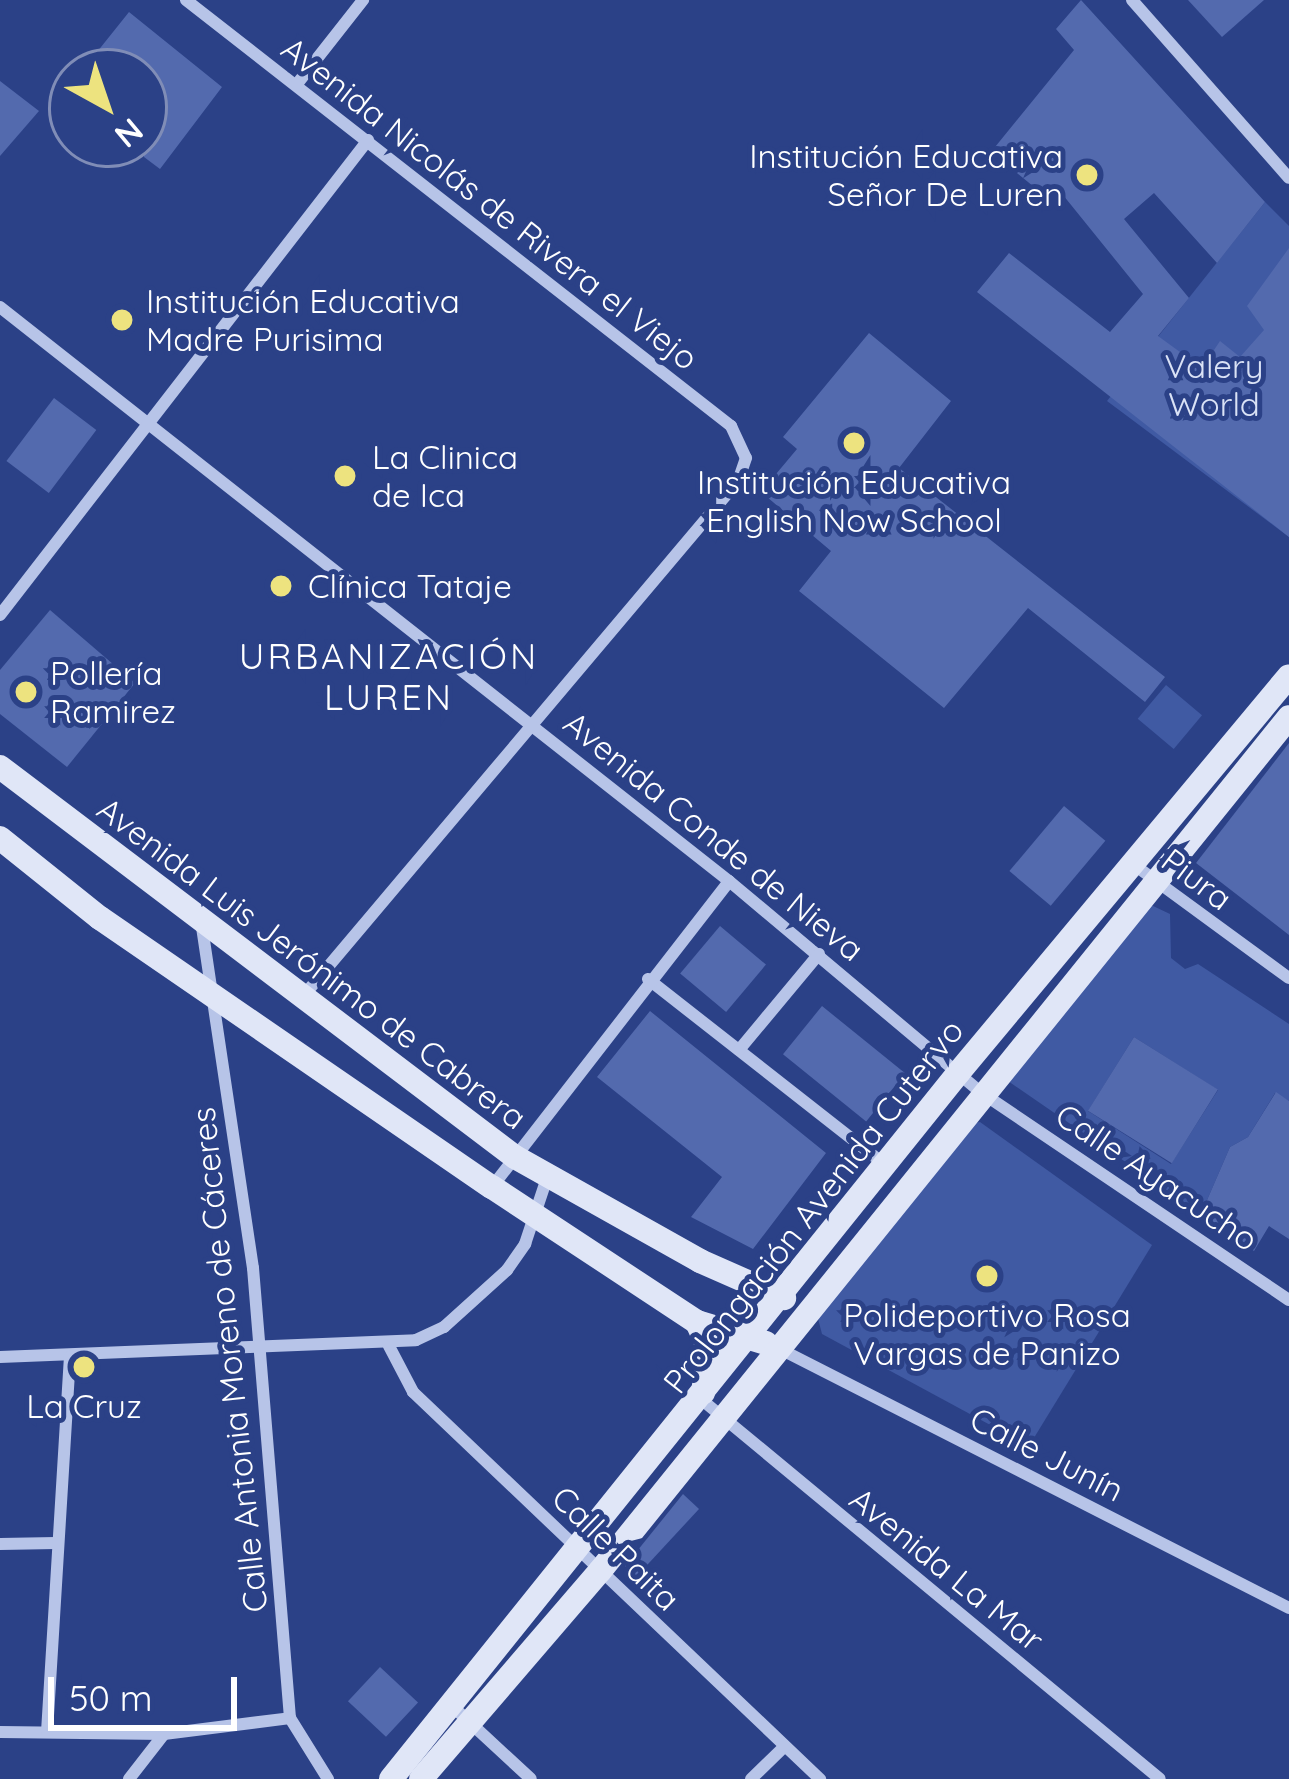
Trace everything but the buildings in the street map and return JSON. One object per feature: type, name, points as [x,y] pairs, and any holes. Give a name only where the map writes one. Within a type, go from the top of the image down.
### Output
[{"type":"street","name":"Avenida Nicolás de Rivera el Viejo","points":[[186,0],[731,426],[746,458],[738,481],[530,723]]},
{"type":"street","points":[[297,84],[363,0]]},
{"type":"street","points":[[1132,0],[1289,178]]},
{"type":"street","points":[[0,615],[368,140]]},
{"type":"street","name":"Avenida Conde de Nieva","points":[[0,308],[729,881],[988,1096]]},
{"type":"street","name":"Prolongación Avenida Cutervo","points":[[392,1779],[600,1571],[711,1409],[752,1338],[959,1072],[1289,676]]},
{"type":"street","name":"Prolongación Avenida Cutervo","points":[[422,1779],[460,1712],[579,1550],[711,1409],[780,1348],[988,1096],[1289,717]]},
{"type":"street","points":[[299,1001],[530,723]]},
{"type":"street","name":"Avenida Luis Jerónimo de Cabrera","points":[[0,767],[299,1001],[515,1157],[700,1261],[784,1298]]},
{"type":"street","points":[[0,838],[216,999],[697,1322],[780,1348]]},
{"type":"street","name":"Piura","points":[[1132,863],[1289,978]]},
{"type":"street","points":[[492,1187],[729,881]]},
{"type":"street","name":"Calle Antonia Moreno de Cáceres","points":[[202,927],[216,999],[258,1346],[290,1718],[328,1779]]},
{"type":"street","points":[[739,1051],[819,954]]},
{"type":"street","points":[[649,979],[885,1166]]},
{"type":"street","name":"Calle Ayacucho","points":[[988,1096],[1289,1300]]},
{"type":"street","points":[[0,1357],[70,1358],[258,1346],[389,1346],[444,1327],[486,1294],[524,1244],[548,1174]]},
{"type":"street","points":[[697,1322],[710,1369],[711,1409]]},
{"type":"street","name":"Calle Paita","points":[[389,1346],[413,1391],[820,1779]]},
{"type":"street","name":"Calle Junín","points":[[780,1348],[1289,1608]]},
{"type":"street","points":[[46,1732],[70,1358]]},
{"type":"street","name":"Avenida La Mar","points":[[711,1409],[1160,1779]]},
{"type":"street","points":[[0,1544],[56,1543]]},
{"type":"street","points":[[460,1712],[530,1779]]},
{"type":"street","points":[[0,1732],[164,1734],[290,1718]]},
{"type":"street","points":[[129,1779],[164,1734]]},
{"type":"street","points":[[752,1779],[784,1745]]},
{"type":"green space","name":"Valery World","points":[[1265,202],[1289,226],[1289,537],[1107,401]]},
{"type":"green space","points":[[1166,685],[1202,715],[1174,749],[1138,719]]},
{"type":"green space","points":[[1151,905],[1170,914],[1171,958],[1185,969],[1198,964],[1289,1024],[1289,1101],[1275,1093],[1248,1137],[1230,1147],[1201,1214],[1008,1081]],"holes":[[[1134,1037],[1218,1090],[1171,1164],[1088,1111]]]},
{"type":"green space","name":"Polideportivo Rosa Vargas de Panizo","points":[[980,1122],[1152,1245],[1029,1446],[822,1334],[815,1307],[961,1125]]},
{"type":"place","name":"Institución Educativa Señor De Luren","points":[[1087,175]]},
{"type":"place","name":"Institución Educativa Madre Purisima","points":[[122,320]]},
{"type":"place","name":"Institución Educativa English Now School","points":[[854,443]]},
{"type":"place","name":"La Clinica de Ica","points":[[345,476]]},
{"type":"place","name":"Clínica Tataje","points":[[281,586]]},
{"type":"place","name":"Pollería Ramirez","points":[[26,692]]},
{"type":"place","name":"Polideportivo Rosa Vargas de Panizo","points":[[987,1276]]},
{"type":"place","name":"La Cruz","points":[[84,1367]]},
{"type":"district","name":"URBANIZACIÓN LUREN","points":[[389,676]]}]
